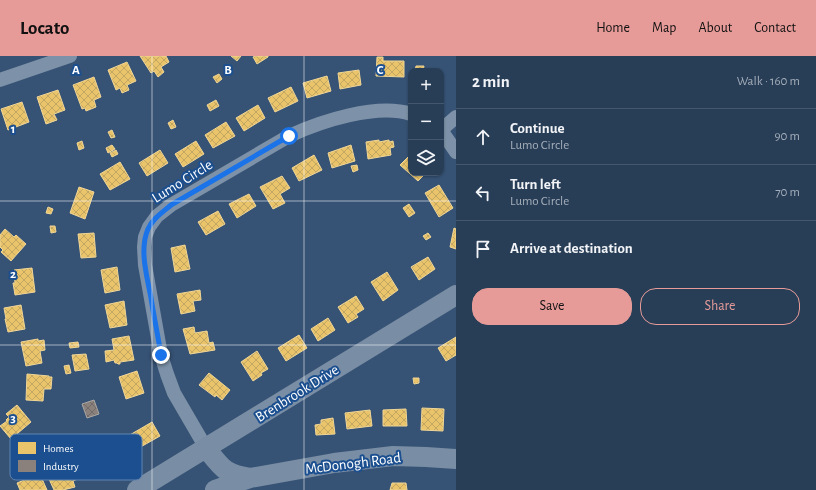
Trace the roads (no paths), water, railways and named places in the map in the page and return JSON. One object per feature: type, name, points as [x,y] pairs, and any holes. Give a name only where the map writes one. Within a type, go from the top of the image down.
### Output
[{"type":"main road","name":"Brenbrook Drive","points":[[137,490],[456,295]]},
{"type":"main road","name":"McDonogh Road","points":[[206,448],[222,468],[228,473],[235,476],[250,478]]},
{"type":"main road","name":"McDonogh Road","points":[[215,490],[250,478],[334,462],[386,457],[426,456],[456,459]]},
{"type":"street","points":[[0,80],[70,56]]},
{"type":"street","name":"Lumo Circle","points":[[206,448],[174,393],[161,355],[145,265],[145,237],[149,227],[157,216],[171,205],[289,136],[308,127],[329,120],[356,114],[384,111],[408,114]]},
{"type":"street","points":[[444,127],[456,117]]},
{"type":"street","points":[[444,134],[456,152]]}]
